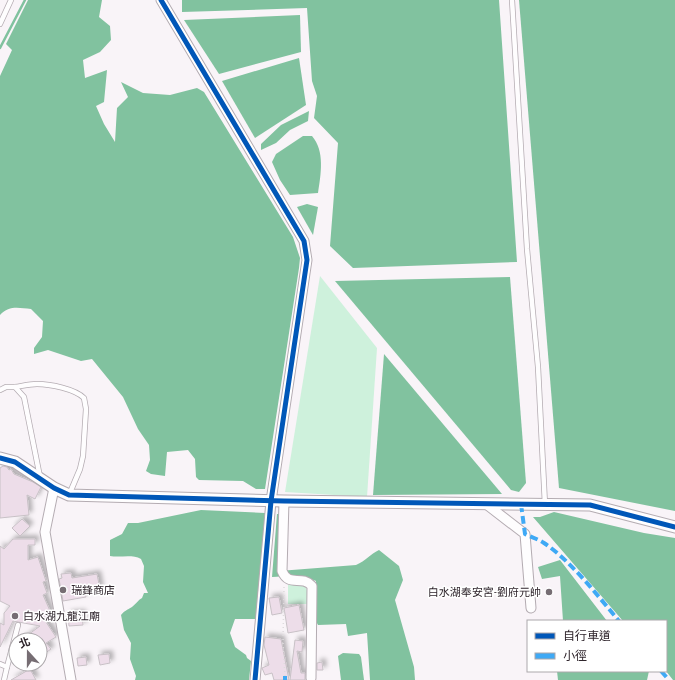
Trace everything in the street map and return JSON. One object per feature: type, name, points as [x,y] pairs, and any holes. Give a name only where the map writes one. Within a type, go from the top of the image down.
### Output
[{"type":"street","points":[[160,0],[304,241],[307,260],[271,501],[255,680]]},
{"type":"street","points":[[0,458],[15,462],[54,488],[69,495],[284,502],[590,506],[675,527]]},
{"type":"street","points":[[54,488],[45,532],[71,680]]},
{"type":"street","points":[[284,502],[284,574],[288,580],[309,583],[312,586],[311,678]]},
{"type":"street","points":[[486,504],[525,534],[531,608]]},
{"type":"lane","points":[[0,24],[11,0]]},
{"type":"lane","points":[[512,0],[527,249],[538,367],[545,505]]},
{"type":"lane","points":[[0,390],[6,387],[36,384],[75,392],[84,398],[86,409],[83,456],[80,469],[69,495]]},
{"type":"lane","points":[[15,387],[24,397],[40,478]]},
{"type":"lane","points":[[4,680],[18,625]]},
{"type":"lane","points":[[0,664],[7,667]]},
{"type":"path","points":[[284,574],[283,642],[285,676]]},
{"type":"shaded area","points":[[28,0],[102,0],[99,17],[110,26],[111,40],[100,52],[83,60],[85,78],[107,70],[104,102],[96,106],[104,124],[115,142],[117,108],[128,97],[121,82],[143,93],[170,95],[197,88],[204,92],[293,237],[300,258],[299,268],[265,489],[256,489],[243,481],[199,480],[196,477],[195,459],[188,450],[167,452],[165,476],[151,474],[146,471],[150,460],[149,445],[138,429],[123,397],[92,359],[81,361],[48,350],[34,354],[34,348],[42,337],[43,321],[31,309],[11,308],[0,315],[0,76],[12,50],[6,44]]},
{"type":"shaded area","points":[[182,0],[499,0],[517,262],[353,268],[330,246],[338,143],[314,118],[317,96],[312,81],[307,8],[182,12]]},
{"type":"shaded area","points":[[519,0],[675,0],[675,511],[559,488]]},
{"type":"shaded area","points":[[300,15],[301,52],[219,74],[184,20]]},
{"type":"shaded area","points":[[299,58],[306,105],[255,138],[222,81]]},
{"type":"shaded area","points":[[309,111],[308,121],[290,130],[276,143],[261,150],[261,144],[281,125]]},
{"type":"shaded area","points":[[303,136],[312,136],[319,149],[321,163],[318,193],[290,195],[280,180],[272,162],[276,154]]},
{"type":"shaded area","points":[[307,204],[318,207],[313,235],[297,207]]},
{"type":"shaded area","points":[[320,276],[377,348],[367,497],[285,492]]},
{"type":"shaded area","points":[[510,277],[526,483],[519,492],[511,490],[335,281]]},
{"type":"shaded area","points":[[384,354],[502,494],[373,495]]},
{"type":"shaded area","points":[[201,510],[265,513],[256,619],[235,619],[230,633],[235,647],[246,655],[251,661],[249,680],[135,680],[136,676],[130,659],[131,643],[124,630],[121,615],[142,598],[144,593],[148,593],[143,582],[144,566],[141,559],[130,556],[110,556],[110,540],[122,534],[128,523],[138,523]]},
{"type":"shaded area","points":[[554,512],[644,533],[675,538],[675,680],[673,680],[667,672],[667,620],[622,620],[533,517],[540,517]]},
{"type":"shaded area","points":[[277,514],[281,514],[279,571],[356,565],[363,562],[379,550],[399,566],[403,580],[395,600],[414,667],[415,680],[370,680],[367,633],[348,636],[346,624],[318,625],[315,619],[316,581],[300,576],[272,577]]},
{"type":"shaded area","points":[[560,560],[606,620],[563,620],[560,576],[542,579],[538,567]]},
{"type":"shaded area","points":[[288,585],[300,585],[307,589],[307,604],[288,604]]},
{"type":"shaded area","points":[[343,653],[359,654],[361,657],[364,680],[341,680],[338,656]]},
{"type":"shaded area","points":[[557,672],[649,672],[647,680],[558,680]]},
{"type":"building","points":[[3,466],[7,467],[9,470],[11,469],[14,474],[41,487],[35,499],[27,495],[29,515],[0,518],[0,468]]},
{"type":"building","points":[[22,519],[30,526],[20,536],[12,528]]},
{"type":"building","points":[[13,539],[35,539],[35,545],[28,545],[28,560],[38,557],[46,581],[43,582],[47,593],[43,595],[51,613],[49,615],[51,619],[46,622],[56,637],[48,642],[48,632],[32,632],[40,626],[13,621],[0,647],[0,623],[4,625],[4,613],[10,606],[0,601],[0,546],[4,549]]},
{"type":"building","points":[[71,573],[72,578],[97,574],[100,589],[85,591],[86,597],[63,601],[59,579],[62,578],[61,574]]},
{"type":"building","points":[[279,597],[282,613],[272,615],[269,598]]},
{"type":"building","points":[[299,605],[304,630],[288,633],[284,608]]},
{"type":"building","points":[[82,613],[83,625],[69,626],[68,614]]},
{"type":"building","points":[[265,637],[281,639],[289,680],[274,680],[272,673],[265,675],[262,668],[269,665],[264,645]]},
{"type":"building","points":[[295,640],[303,641],[302,652],[297,651],[301,673],[305,673],[305,680],[290,680]]},
{"type":"building","points":[[109,654],[110,663],[100,665],[98,655]]},
{"type":"building","points":[[86,657],[87,665],[78,666],[77,658]]},
{"type":"building","points":[[322,662],[323,670],[317,670],[317,663]]},
{"type":"building","points":[[25,672],[32,672],[36,680],[11,680]]},
{"type":"waterway","points":[[0,48],[25,0]]},
{"type":"marked path","points":[[521,504],[525,534],[544,543],[564,559],[584,579],[618,620]]},
{"type":"marked path","points":[[662,672],[669,680]]},
{"type":"cycle path","points":[[161,0],[304,241],[307,260],[271,501],[255,680]]},
{"type":"cycle path","points":[[0,458],[15,462],[54,488],[69,495],[284,501],[590,505],[675,527]]},
{"type":"place","name":"瑞鋒商店","points":[[63,590]]},
{"type":"place","name":"白水湖奉安宮-劉府元帥","points":[[549,592]]},
{"type":"place","name":"白水湖九龍江廟","points":[[15,616]]}]
